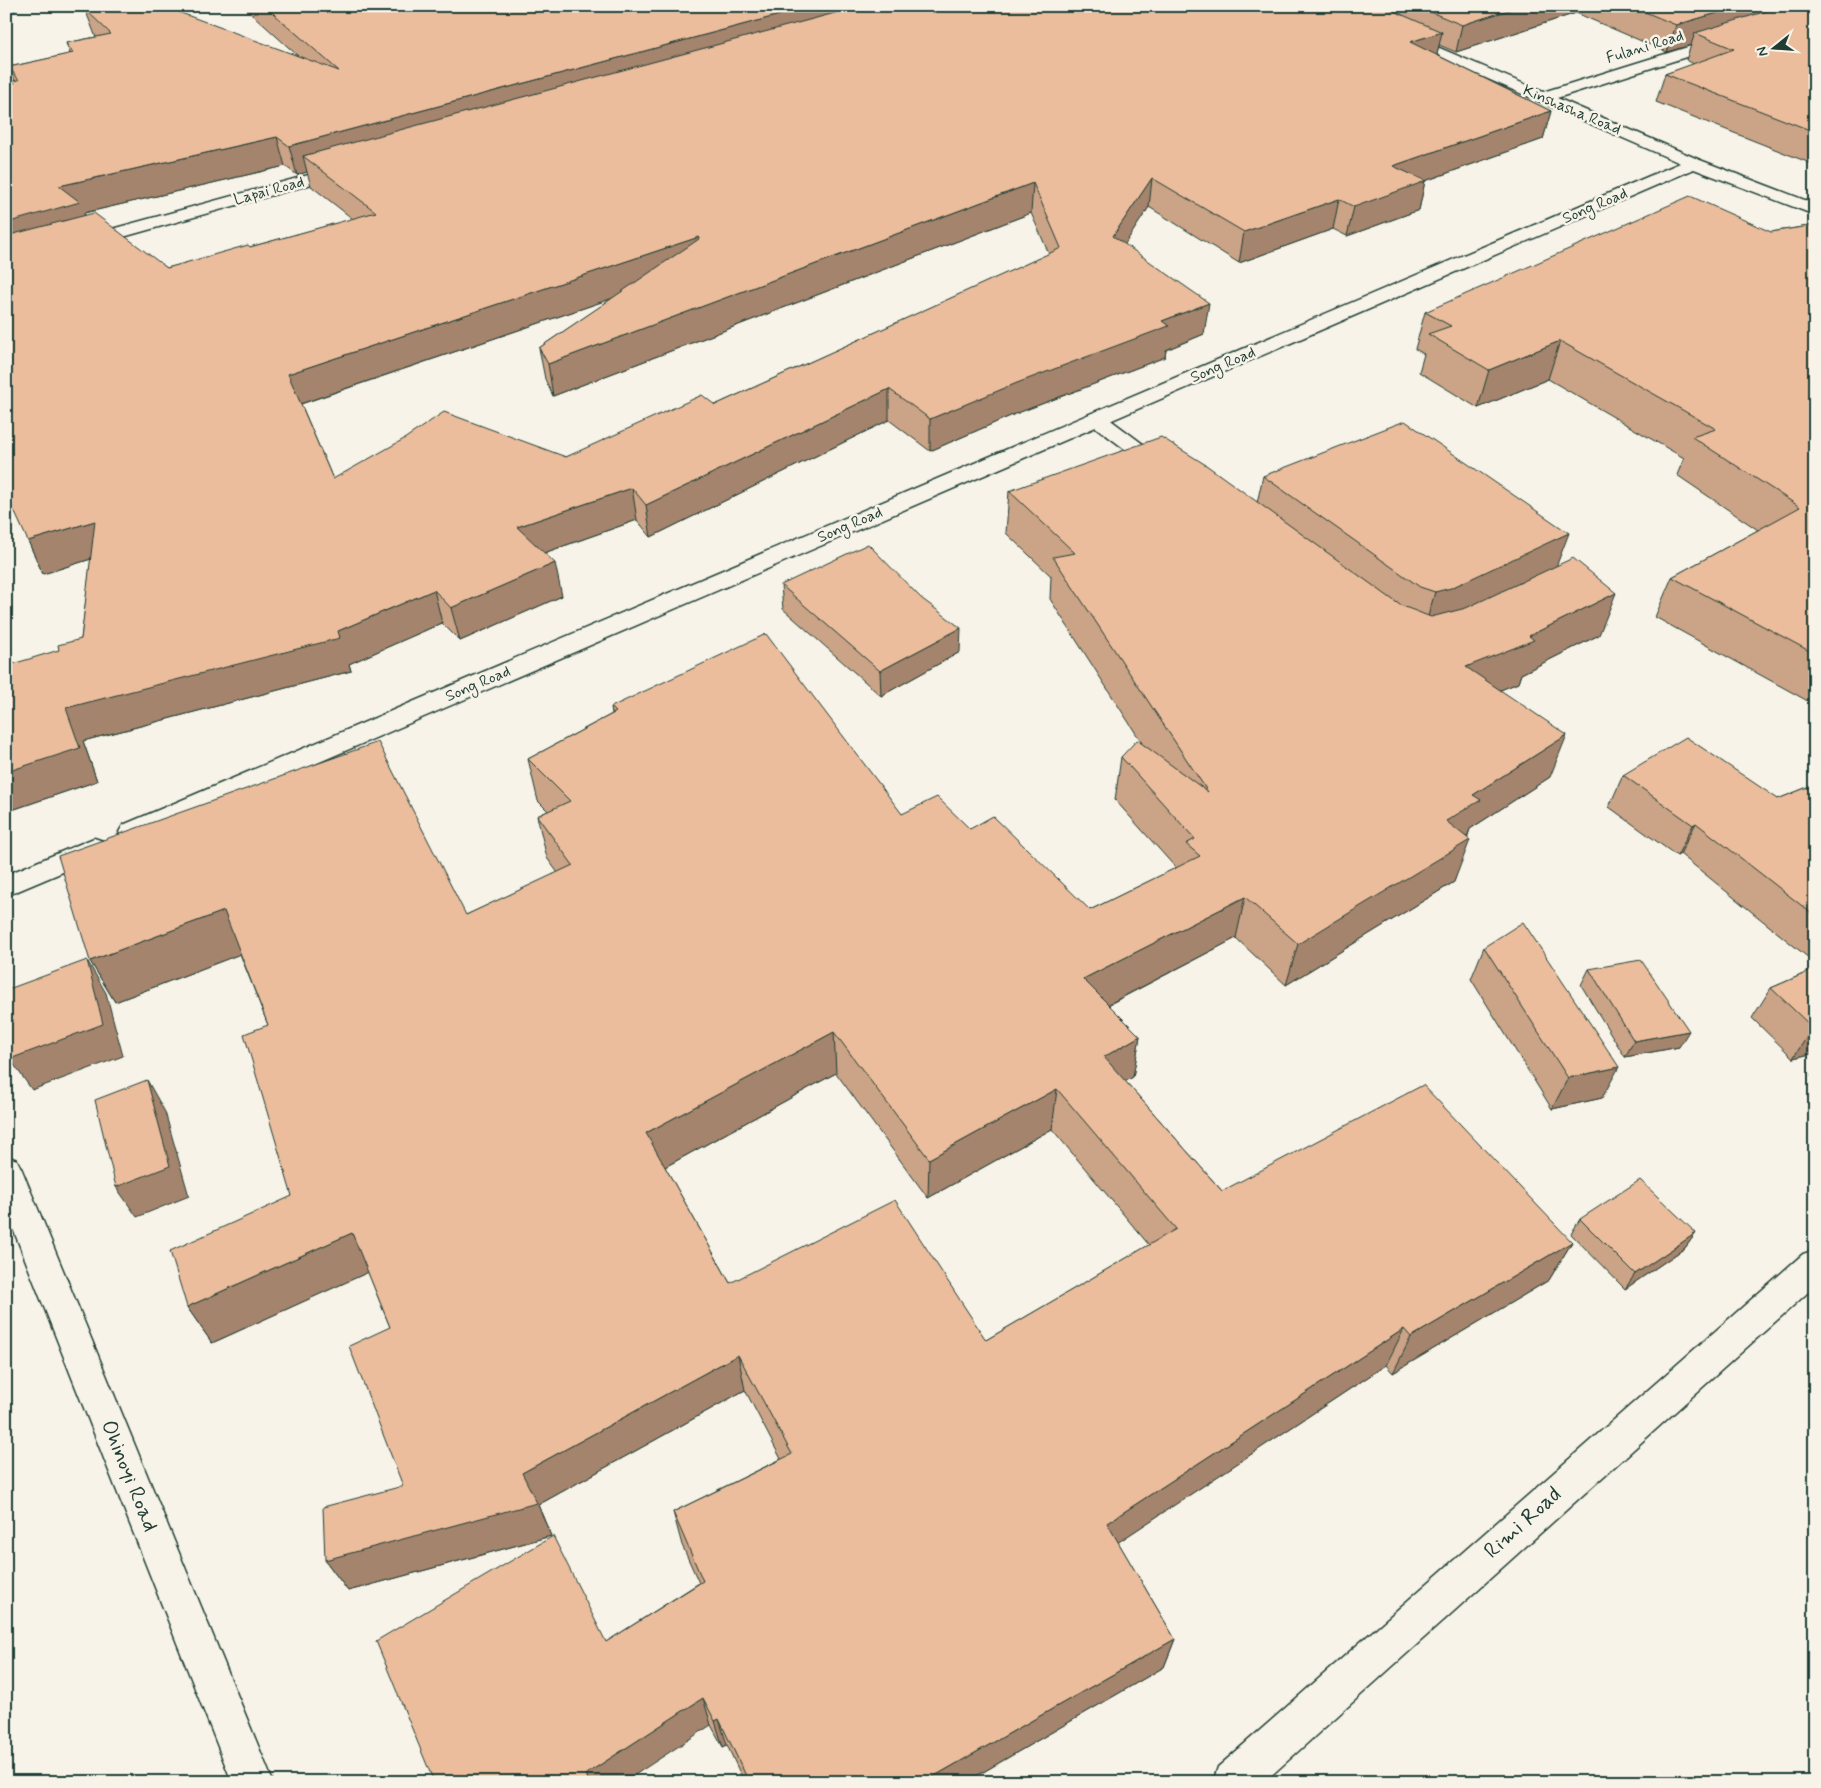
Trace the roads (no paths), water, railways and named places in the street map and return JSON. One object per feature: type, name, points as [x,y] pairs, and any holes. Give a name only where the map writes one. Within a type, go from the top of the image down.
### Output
[{"type":"street","name":"Kinshasha Road","points":[[1386,30],[1694,163],[1815,210]]},
{"type":"street","name":"Fulani Road","points":[[1542,97],[1740,36]]},
{"type":"street","name":"Song Road","points":[[6,886],[1694,163]]},
{"type":"street","name":"Lapai Road","points":[[73,245],[361,165]]},
{"type":"street","points":[[1097,419],[1184,483]]},
{"type":"street","name":"Ohinoyi Road","points":[[6,1170],[252,1782]]},
{"type":"street","name":"Rimi Road","points":[[1233,1782],[1815,1265]]},
{"type":"waterway","points":[[6,15],[17,6]]}]
